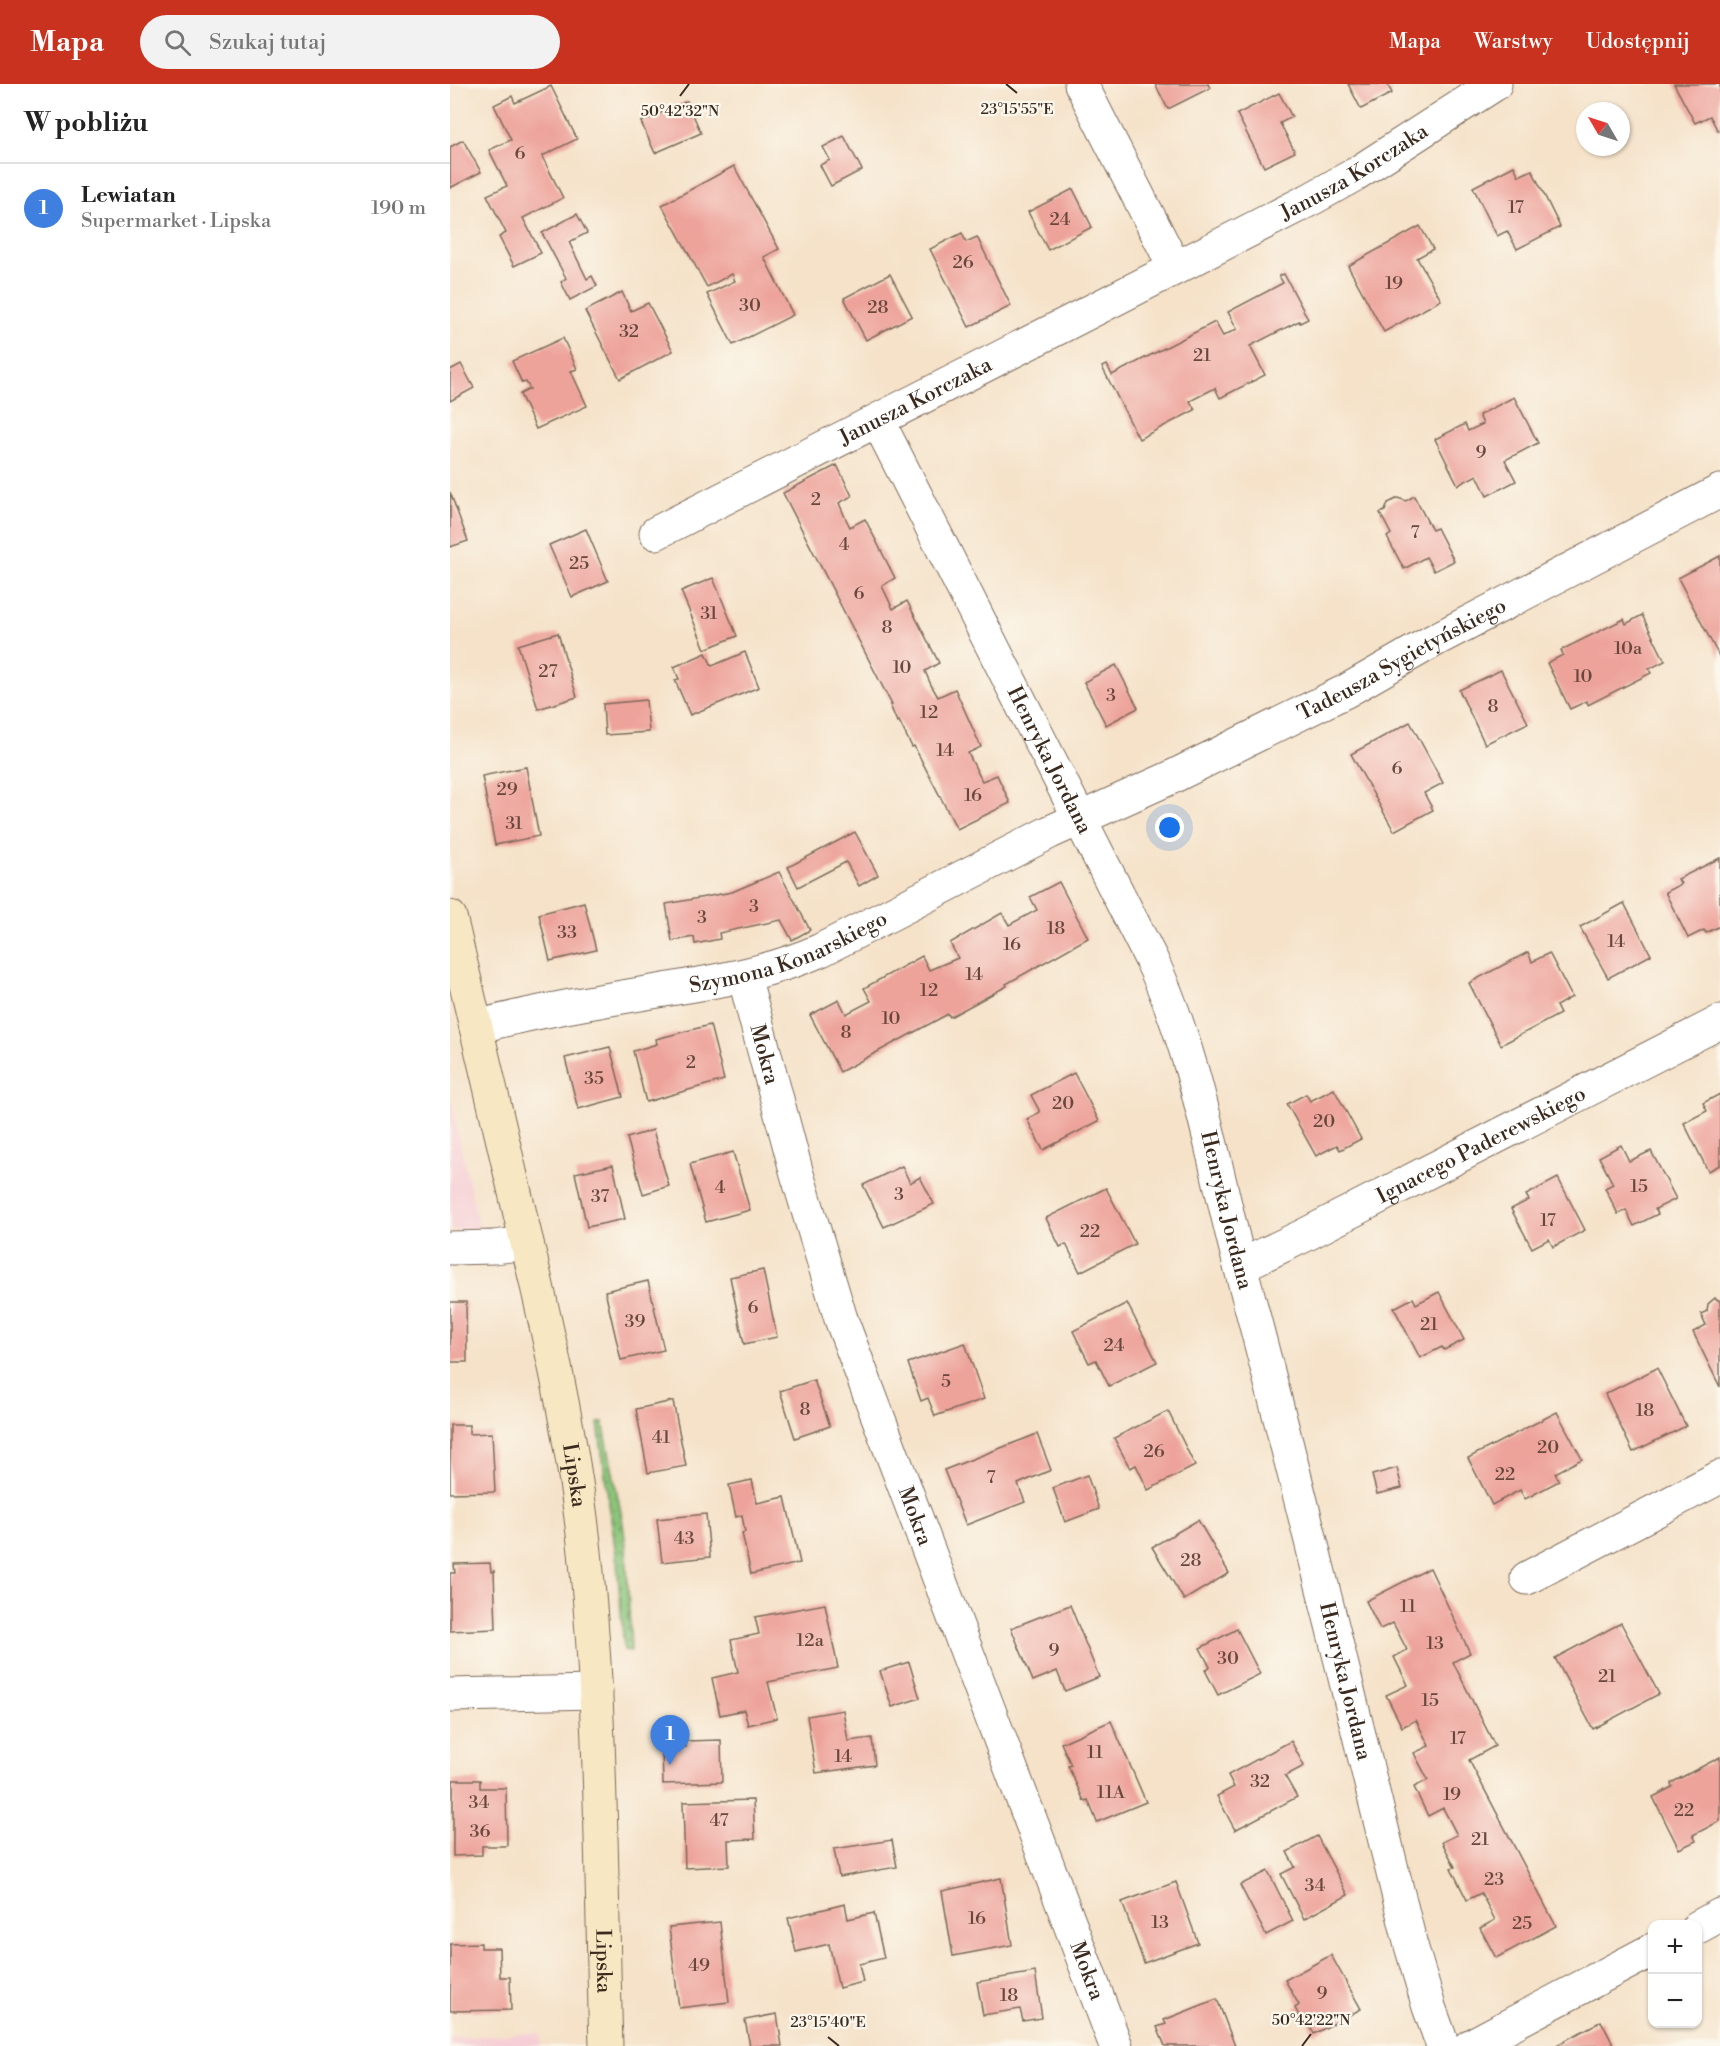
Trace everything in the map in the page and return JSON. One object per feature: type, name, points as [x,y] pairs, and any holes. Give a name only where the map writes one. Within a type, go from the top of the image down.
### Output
[{"type":"main road","name":"Lipska","points":[[450,917],[550,1338],[574,1471],[585,1552],[596,1692],[606,2046]]},
{"type":"street","points":[[1081,84],[1175,268]]},
{"type":"street","name":"Janusza Korczaka","points":[[656,533],[1274,219],[1354,175],[1495,84]]},
{"type":"street","name":"Henryka Jordana","points":[[878,421],[1152,961],[1182,1032],[1410,1942],[1443,2046]]},
{"type":"street","name":"Tadeusza Sygietyńskiego","points":[[1079,819],[1170,778],[1346,691],[1433,642],[1720,492]]},
{"type":"street","name":"Szymona Konarskiego","points":[[476,1027],[516,1016],[744,976],[788,964],[821,950],[1079,819]]},
{"type":"street","name":"Mokra","points":[[744,976],[797,1174],[841,1319],[1116,2046]]},
{"type":"street","name":"Ignacego Paderewskiego","points":[[1240,1266],[1303,1236],[1720,1022]]},
{"type":"street","points":[[450,1248],[494,1247],[527,1243]]},
{"type":"street","points":[[1527,1578],[1720,1477]]},
{"type":"street","points":[[450,1695],[596,1692]]},
{"type":"street","points":[[1702,1924],[1720,1915]]},
{"type":"street","points":[[1470,2046],[1648,1953]]},
{"type":"shaded area","points":[[452,1101],[479,1229],[450,1230],[450,1102]]},
{"type":"shaded area","points":[[540,2033],[541,2046],[450,2046],[450,2038]]},
{"type":"green space","points":[[603,1422],[626,1545],[631,1651],[624,1650],[617,1562],[598,1423]]},
{"type":"building","points":[[1155,84],[1208,84],[1210,88],[1168,109]]},
{"type":"building","points":[[1348,84],[1387,84],[1392,93],[1361,109]]},
{"type":"building","points":[[1674,84],[1720,84],[1720,130],[1718,131],[1710,116],[1695,123]]},
{"type":"building","points":[[551,86],[577,139],[542,156],[563,198],[523,218],[541,253],[514,266],[499,237],[506,233],[487,195],[507,186],[489,150],[511,140],[494,105],[512,96],[515,103]]},
{"type":"building","points":[[1279,93],[1292,117],[1280,123],[1295,152],[1264,167],[1237,114]]},
{"type":"building","points":[[687,101],[701,133],[655,153],[641,122]]},
{"type":"building","points":[[844,136],[862,170],[831,186],[820,165],[830,160],[823,147]]},
{"type":"building","points":[[463,140],[481,172],[450,188],[450,147]]},
{"type":"building","points":[[734,166],[779,249],[764,257],[793,315],[733,345],[707,294],[735,281],[732,274],[707,287],[662,205]]},
{"type":"building","points":[[1514,166],[1519,176],[1532,170],[1560,227],[1517,249],[1507,231],[1497,236],[1473,187]]},
{"type":"building","points":[[1073,189],[1092,227],[1048,250],[1028,212]]},
{"type":"building","points":[[577,214],[587,233],[569,242],[587,279],[592,276],[597,286],[570,300],[561,282],[566,278],[542,233]]},
{"type":"building","points":[[1420,226],[1433,249],[1417,258],[1441,300],[1384,332],[1348,266]]},
{"type":"building","points":[[962,233],[966,242],[977,237],[1011,306],[969,327],[930,249]]},
{"type":"building","points":[[890,274],[912,316],[866,340],[844,298]]},
{"type":"building","points":[[1284,274],[1308,319],[1300,323],[1299,321],[1250,346],[1265,375],[1220,398],[1215,388],[1190,401],[1195,410],[1139,439],[1102,367],[1107,365],[1112,375],[1215,322],[1223,336],[1237,329],[1228,312],[1283,283],[1279,276]]},
{"type":"building","points":[[622,292],[631,311],[648,303],[673,351],[620,379],[585,311]]},
{"type":"building","points":[[563,338],[577,369],[571,371],[587,406],[536,429],[520,394],[530,389],[526,382],[522,383],[512,361]]},
{"type":"building","points":[[461,364],[474,388],[450,401],[450,370]]},
{"type":"building","points":[[1514,397],[1538,443],[1505,460],[1516,481],[1487,496],[1477,475],[1458,485],[1435,439],[1465,424],[1468,431],[1483,424],[1479,415]]},
{"type":"building","points":[[837,465],[852,496],[839,503],[850,527],[865,519],[895,578],[882,586],[893,609],[907,601],[939,663],[925,671],[931,685],[938,697],[955,689],[981,747],[968,753],[982,781],[997,775],[1010,803],[957,829],[914,746],[912,747],[899,721],[897,722],[890,705],[892,705],[783,493]]},
{"type":"building","points":[[450,492],[468,541],[450,547]]},
{"type":"building","points":[[1414,496],[1432,530],[1437,528],[1454,561],[1434,571],[1426,557],[1404,569],[1387,537],[1391,534],[1380,513],[1385,511],[1388,503],[1398,498],[1406,501]]},
{"type":"building","points":[[586,529],[608,581],[572,597],[549,545]]},
{"type":"building","points":[[1720,556],[1720,658],[1678,578]]},
{"type":"building","points":[[713,578],[737,636],[705,649],[681,591]]},
{"type":"building","points":[[1642,615],[1665,661],[1649,669],[1651,673],[1588,705],[1587,701],[1570,709],[1547,663],[1563,655],[1561,650],[1624,619],[1626,624]]},
{"type":"building","points":[[558,633],[577,697],[538,709],[518,645]]},
{"type":"building","points":[[745,652],[759,687],[690,715],[675,680],[679,679],[674,667],[706,653],[712,666]]},
{"type":"building","points":[[1116,665],[1138,708],[1106,725],[1084,682]]},
{"type":"building","points":[[1501,670],[1528,723],[1485,744],[1459,690]]},
{"type":"building","points":[[646,700],[649,732],[605,735],[603,704]]},
{"type":"building","points":[[1410,722],[1443,783],[1424,793],[1433,810],[1394,831],[1351,754]]},
{"type":"building","points":[[526,767],[539,836],[495,845],[482,776]]},
{"type":"building","points":[[855,832],[878,875],[859,886],[846,862],[798,887],[788,867]]},
{"type":"building","points":[[1720,858],[1720,926],[1706,933],[1704,930],[1688,938],[1665,892],[1681,884],[1678,879]]},
{"type":"building","points":[[779,872],[810,930],[792,940],[781,920],[719,933],[720,939],[695,944],[694,937],[672,941],[666,904],[732,892]]},
{"type":"building","points":[[1059,882],[1088,938],[950,1017],[948,1014],[840,1072],[810,1015],[839,1000],[846,1014],[871,1001],[864,988],[922,956],[929,970],[958,958],[950,943],[1002,913],[1009,925],[1037,910],[1030,897]]},
{"type":"building","points":[[584,902],[596,950],[550,961],[539,914]]},
{"type":"building","points":[[1624,903],[1651,955],[1608,978],[1580,927]]},
{"type":"building","points":[[1528,952],[1532,962],[1549,953],[1572,997],[1556,1006],[1560,1014],[1501,1045],[1469,983]]},
{"type":"building","points":[[710,1025],[724,1080],[646,1102],[633,1051],[657,1044],[656,1039]]},
{"type":"building","points":[[610,1047],[623,1097],[578,1109],[565,1058]]},
{"type":"building","points":[[1074,1073],[1099,1121],[1043,1150],[1027,1119],[1040,1112],[1031,1095]]},
{"type":"building","points":[[1334,1089],[1361,1139],[1340,1150],[1337,1145],[1316,1156],[1287,1104],[1306,1094],[1310,1101]]},
{"type":"building","points":[[1720,1094],[1720,1165],[1708,1171],[1684,1123],[1707,1111],[1703,1103]]},
{"type":"building","points":[[653,1130],[669,1186],[643,1194],[627,1138]]},
{"type":"building","points":[[1621,1145],[1629,1161],[1651,1151],[1676,1199],[1655,1209],[1658,1214],[1634,1226],[1626,1210],[1618,1214],[1605,1188],[1613,1184],[1599,1157]]},
{"type":"building","points":[[733,1152],[750,1210],[706,1222],[690,1164]]},
{"type":"building","points":[[613,1165],[625,1219],[587,1227],[575,1173]]},
{"type":"building","points":[[902,1166],[910,1183],[920,1177],[934,1204],[884,1227],[863,1185]]},
{"type":"building","points":[[1558,1178],[1585,1230],[1553,1247],[1549,1239],[1532,1248],[1511,1209],[1529,1200],[1526,1195]]},
{"type":"building","points":[[1106,1188],[1135,1244],[1080,1272],[1066,1244],[1060,1247],[1046,1218]]},
{"type":"building","points":[[763,1270],[777,1337],[744,1344],[730,1277]]},
{"type":"building","points":[[648,1281],[664,1350],[621,1360],[605,1291]]},
{"type":"building","points":[[1439,1292],[1464,1340],[1444,1350],[1442,1347],[1420,1358],[1394,1308],[1413,1298],[1416,1304]]},
{"type":"building","points":[[1715,1298],[1720,1301],[1720,1387],[1693,1332],[1706,1325],[1701,1314],[1707,1311],[1708,1304]]},
{"type":"building","points":[[450,1302],[466,1302],[467,1362],[450,1362]]},
{"type":"building","points":[[1127,1303],[1157,1362],[1109,1386],[1096,1360],[1089,1363],[1073,1331]]},
{"type":"building","points":[[965,1343],[984,1399],[935,1416],[928,1398],[921,1401],[908,1363]]},
{"type":"building","points":[[1657,1368],[1686,1426],[1633,1452],[1605,1394]]},
{"type":"building","points":[[814,1380],[830,1426],[795,1438],[780,1391]]},
{"type":"building","points":[[673,1401],[686,1466],[648,1473],[636,1409]]},
{"type":"building","points":[[1168,1411],[1195,1466],[1148,1490],[1136,1465],[1130,1468],[1114,1438]]},
{"type":"building","points":[[1557,1412],[1582,1459],[1555,1473],[1559,1481],[1525,1499],[1520,1490],[1492,1505],[1468,1458]]},
{"type":"building","points":[[450,1425],[469,1425],[469,1434],[492,1433],[495,1492],[450,1493]]},
{"type":"building","points":[[1037,1434],[1051,1470],[1018,1484],[1025,1502],[966,1525],[944,1470]]},
{"type":"building","points":[[1397,1468],[1402,1488],[1377,1494],[1372,1475]]},
{"type":"building","points":[[1087,1475],[1099,1509],[1065,1522],[1053,1488]]},
{"type":"building","points":[[752,1480],[757,1503],[785,1497],[800,1563],[751,1574],[742,1533],[745,1532],[742,1515],[736,1517],[729,1485]]},
{"type":"building","points":[[706,1514],[710,1557],[662,1562],[657,1519]]},
{"type":"building","points":[[1198,1520],[1229,1573],[1184,1600],[1152,1547]]},
{"type":"building","points":[[490,1563],[491,1572],[494,1571],[496,1629],[450,1631],[450,1573],[455,1573],[454,1564]]},
{"type":"building","points":[[1430,1568],[1470,1653],[1453,1662],[1495,1746],[1469,1760],[1556,1926],[1496,1958],[1480,1928],[1495,1920],[1481,1893],[1467,1900],[1451,1868],[1455,1867],[1442,1842],[1457,1835],[1443,1808],[1428,1816],[1414,1787],[1428,1780],[1414,1753],[1429,1746],[1416,1720],[1402,1727],[1386,1695],[1408,1685],[1394,1657],[1407,1650],[1393,1623],[1380,1629],[1366,1601]]},
{"type":"building","points":[[825,1604],[838,1668],[768,1682],[777,1718],[748,1725],[744,1710],[720,1715],[712,1678],[738,1672],[731,1640],[759,1634],[755,1617]]},
{"type":"building","points":[[1070,1605],[1099,1677],[1065,1691],[1057,1671],[1033,1681],[1011,1628]]},
{"type":"building","points":[[1621,1623],[1659,1694],[1593,1729],[1555,1658]]},
{"type":"building","points":[[1237,1629],[1260,1674],[1218,1695],[1205,1670],[1210,1667],[1200,1648]]},
{"type":"building","points":[[909,1662],[920,1698],[892,1707],[880,1671]]},
{"type":"building","points":[[843,1710],[848,1741],[872,1738],[875,1765],[816,1773],[807,1716]]},
{"type":"building","points":[[1111,1721],[1146,1802],[1097,1822],[1088,1800],[1084,1801],[1068,1766],[1071,1765],[1061,1743]]},
{"type":"building","points":[[721,1740],[722,1782],[663,1784],[662,1747],[686,1747],[685,1741]]},
{"type":"building","points":[[1291,1741],[1304,1766],[1285,1776],[1297,1797],[1235,1830],[1217,1796],[1234,1787],[1228,1775]]},
{"type":"building","points":[[1720,1757],[1720,1821],[1693,1835],[1696,1841],[1679,1849],[1653,1797],[1672,1787],[1671,1783]]},
{"type":"building","points":[[453,1780],[480,1780],[480,1788],[506,1788],[507,1846],[482,1846],[482,1855],[453,1856]]},
{"type":"building","points":[[753,1800],[755,1839],[728,1840],[729,1866],[685,1868],[683,1802]]},
{"type":"building","points":[[1317,1836],[1348,1895],[1304,1919],[1281,1874],[1295,1867],[1287,1852]]},
{"type":"building","points":[[892,1840],[897,1867],[839,1877],[834,1849]]},
{"type":"building","points":[[1268,1871],[1293,1921],[1266,1935],[1240,1885]]},
{"type":"building","points":[[1001,1878],[1012,1945],[953,1956],[942,1891]]},
{"type":"building","points":[[1176,1882],[1198,1943],[1144,1963],[1122,1902]]},
{"type":"building","points":[[845,1904],[848,1919],[874,1913],[884,1958],[859,1964],[863,1982],[839,1988],[829,1944],[796,1952],[788,1918]]},
{"type":"building","points":[[720,1922],[729,2002],[679,2008],[669,1927]]},
{"type":"building","points":[[481,1943],[481,1948],[499,1948],[500,1977],[510,1977],[511,2010],[450,2011],[450,1944]]},
{"type":"building","points":[[1331,1955],[1361,2009],[1314,2034],[1306,2019],[1302,2021],[1295,2008],[1299,2005],[1285,1980]]},
{"type":"building","points":[[1035,1972],[1042,2018],[1023,2021],[1020,2009],[983,2015],[977,1982]]},
{"type":"building","points":[[1217,1999],[1235,2046],[1165,2046],[1157,2027],[1166,2024],[1164,2020]]},
{"type":"building","points":[[777,2014],[782,2046],[750,2046],[745,2020]]},
{"type":"building","points":[[1601,2021],[1614,2046],[1555,2046]]},
{"type":"place","name":"Lewiatan","points":[[670,1765]]}]
